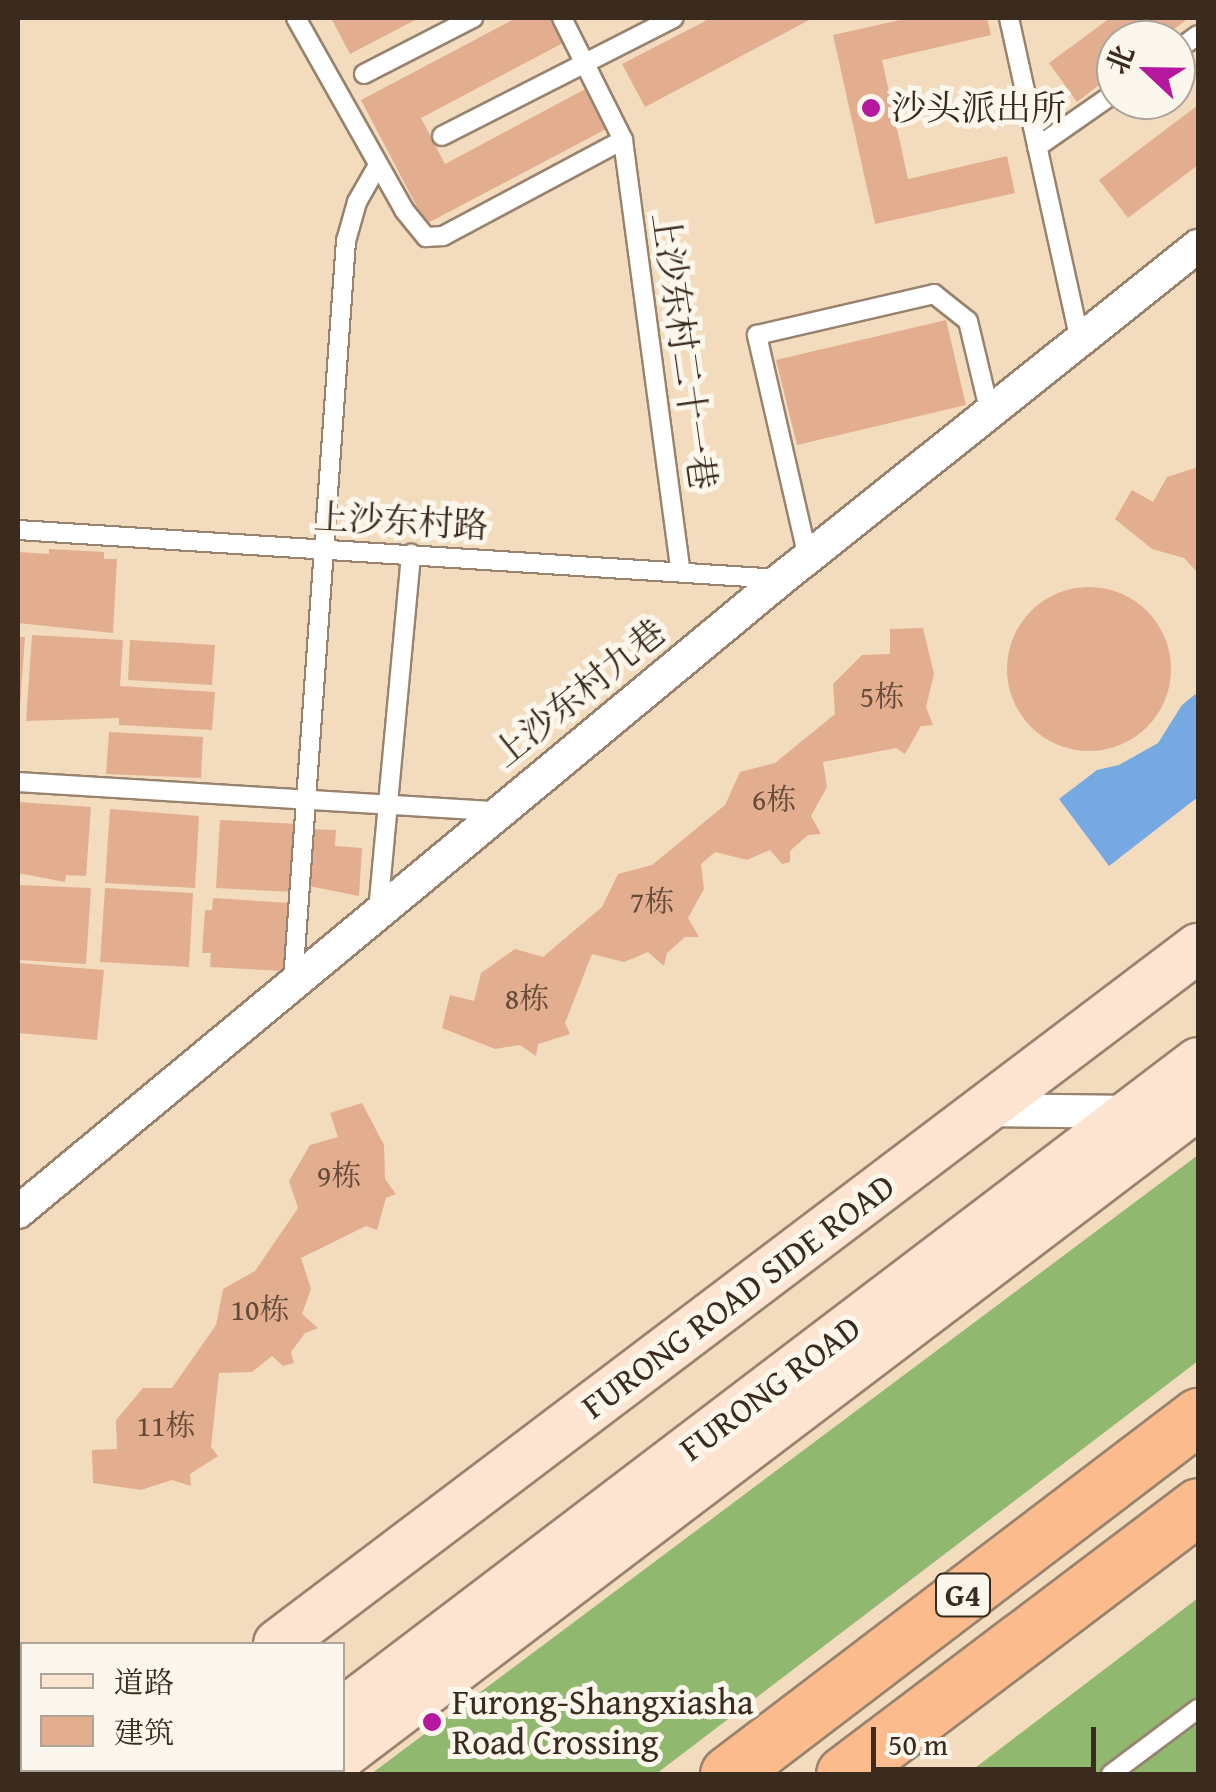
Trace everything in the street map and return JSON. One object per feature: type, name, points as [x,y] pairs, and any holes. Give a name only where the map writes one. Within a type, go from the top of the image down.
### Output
[{"type":"highway","name":"G4","points":[[728,1774],[1198,1416]]},
{"type":"highway","name":"G4","points":[[844,1774],[1198,1506]]},
{"type":"main road","name":"FURONG ROAD SIDE ROAD","points":[[281,1642],[1198,948]]},
{"type":"main road","name":"FURONG ROAD","points":[[345,1711],[1198,1062]]},
{"type":"main road","name":"FURONG ROAD","points":[[345,1753],[1198,1106]]},
{"type":"street","name":"上沙东村九巷","points":[[18,1212],[781,579],[1198,246]]},
{"type":"street","points":[[983,1110],[1134,1112]]},
{"type":"lane","points":[[296,18],[378,165],[426,238],[443,236],[623,140]]},
{"type":"lane","points":[[364,74],[473,18]]},
{"type":"lane","name":"上沙东村二十一巷","points":[[562,18],[623,140],[680,570]]},
{"type":"lane","points":[[442,136],[674,18]]},
{"type":"lane","points":[[1013,20],[1080,341]]},
{"type":"lane","points":[[1037,146],[1096,106]]},
{"type":"lane","points":[[292,982],[346,241],[357,202],[378,165]]},
{"type":"lane","points":[[808,558],[756,336],[934,294],[968,321],[990,413]]},
{"type":"lane","name":"上沙东村路","points":[[18,530],[781,579]]},
{"type":"lane","points":[[378,911],[411,554]]},
{"type":"lane","points":[[18,782],[498,811]]},
{"type":"lane","points":[[1111,1774],[1198,1710]]},
{"type":"green space","points":[[1198,1155],[1198,1361],[656,1774],[371,1774]]},
{"type":"green space","points":[[1198,1598],[1198,1774],[967,1774]]},
{"type":"water","points":[[1198,692],[1198,797],[1109,866],[1059,799],[1097,770],[1119,765],[1158,743],[1182,705]]},
{"type":"building","points":[[331,18],[419,18],[350,54]]},
{"type":"building","points":[[516,18],[552,18],[565,42],[421,118],[445,164],[589,87],[610,127],[426,224],[361,100]]},
{"type":"building","points":[[711,18],[813,18],[645,107],[622,64]]},
{"type":"building","name":"沙头派出所","points":[[909,18],[987,18],[991,35],[882,60],[908,179],[1007,156],[1015,193],[875,224],[833,35]]},
{"type":"building","points":[[1110,18],[1189,18],[1186,20],[1107,20]]},
{"type":"building","points":[[1096,28],[1096,87],[1077,102],[1049,63]]},
{"type":"building","points":[[1196,107],[1198,165],[1128,218],[1099,180],[1178,120],[1196,120]]},
{"type":"building","points":[[946,320],[966,405],[797,445],[776,360]]},
{"type":"building","points":[[1198,467],[1197,572],[1184,558],[1152,549],[1115,519],[1132,490],[1153,502],[1167,477]]},
{"type":"building","points":[[49,549],[104,552],[104,559],[117,559],[113,633],[18,623],[18,552],[49,554]]},
{"type":"building","points":[[1089,587],[1120,593],[1147,611],[1165,638],[1171,669],[1165,700],[1147,727],[1120,745],[1089,751],[1058,745],[1031,727],[1013,700],[1007,669],[1013,638],[1031,611],[1058,593]]},
{"type":"building","points":[[923,628],[934,674],[926,707],[933,725],[921,726],[905,754],[896,748],[823,762],[827,787],[811,816],[821,834],[808,835],[790,851],[790,862],[782,864],[770,850],[747,860],[715,852],[701,864],[704,889],[688,918],[699,937],[685,937],[667,953],[664,966],[648,952],[624,962],[592,954],[565,1023],[570,1034],[538,1044],[536,1056],[520,1045],[495,1049],[442,1028],[450,995],[474,1001],[481,973],[515,949],[543,957],[602,907],[618,874],[652,865],[725,805],[740,772],[775,763],[835,714],[833,684],[862,655],[890,654],[890,629]]},
{"type":"building","points":[[32,635],[123,640],[120,686],[215,692],[212,730],[119,725],[119,718],[26,721]]},
{"type":"building","points":[[18,637],[25,637],[20,706],[18,706]]},
{"type":"building","points":[[130,640],[215,645],[212,685],[128,680]]},
{"type":"building","points":[[109,732],[203,737],[201,778],[106,774]]},
{"type":"building","points":[[18,802],[91,807],[86,876],[66,875],[65,882],[18,873]]},
{"type":"building","points":[[110,809],[199,816],[195,888],[105,883]]},
{"type":"building","points":[[220,820],[299,824],[295,892],[216,888]]},
{"type":"building","points":[[311,829],[336,830],[335,846],[362,848],[359,896],[309,886]]},
{"type":"building","points":[[18,885],[91,888],[86,964],[18,960]]},
{"type":"building","points":[[105,888],[193,893],[189,967],[100,962]]},
{"type":"building","points":[[213,898],[289,903],[284,971],[210,967],[211,953],[202,953],[205,910],[212,910]]},
{"type":"building","points":[[18,963],[104,970],[97,1040],[18,1033]]},
{"type":"building","points":[[362,1103],[384,1145],[385,1179],[396,1194],[386,1198],[377,1230],[366,1226],[301,1258],[311,1289],[302,1314],[318,1328],[305,1333],[291,1352],[294,1363],[283,1366],[272,1356],[252,1372],[219,1373],[211,1447],[218,1456],[190,1474],[191,1486],[172,1480],[141,1490],[93,1483],[92,1450],[117,1449],[116,1420],[143,1388],[172,1388],[216,1325],[223,1289],[255,1271],[298,1208],[289,1181],[310,1145],[338,1137],[330,1113]]},
{"type":"place","name":"沙头派出所","points":[[871,108]]},
{"type":"place","name":"Furong-Shangxiasha Road Crossing","points":[[432,1722]]}]
